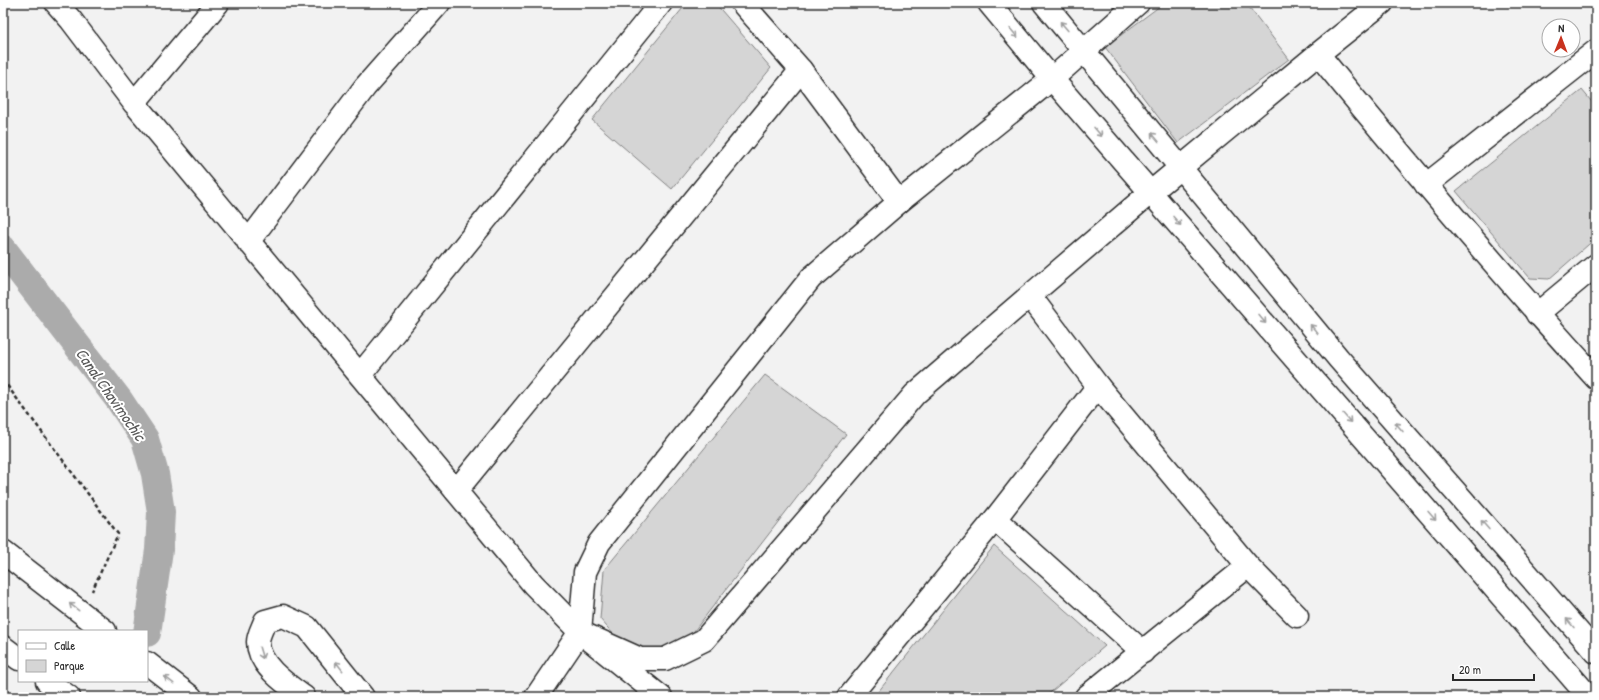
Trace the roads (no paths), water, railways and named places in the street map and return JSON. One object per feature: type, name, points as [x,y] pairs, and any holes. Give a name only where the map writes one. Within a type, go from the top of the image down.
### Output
[{"type":"main road","points":[[56,3],[71,20],[134,103],[248,242],[533,584],[580,632],[661,697]]},
{"type":"main road","points":[[134,103],[218,3]]},
{"type":"main road","points":[[248,242],[365,87],[438,3]]},
{"type":"main road","points":[[360,375],[661,3]]},
{"type":"main road","points":[[742,3],[801,70],[899,202]]},
{"type":"main road","points":[[989,3],[1052,79],[1589,697]]},
{"type":"main road","points":[[1044,3],[1339,359],[1596,652]]},
{"type":"main road","points":[[536,697],[580,632],[585,572],[599,543],[811,278],[899,202],[1052,79],[1138,3]]},
{"type":"main road","points":[[580,632],[640,659],[665,659],[704,640],[915,394],[1180,167],[1382,3]]},
{"type":"main road","points":[[1426,185],[1596,51]]},
{"type":"main road","points":[[1318,54],[1426,185],[1537,314],[1596,378]]},
{"type":"main road","points":[[456,491],[801,70]]},
{"type":"main road","points":[[1537,314],[1596,265]]},
{"type":"main road","points":[[1030,296],[1098,386],[1248,566],[1297,616]]},
{"type":"main road","points":[[849,697],[995,519],[1098,386]]},
{"type":"main road","points":[[995,519],[1143,652]]},
{"type":"main road","points":[[3,552],[104,630]]},
{"type":"main road","points":[[1086,697],[1248,566]]},
{"type":"main road","points":[[304,697],[289,686],[261,658],[258,640],[265,621],[283,616],[308,627],[363,697]]},
{"type":"main road","points":[[3,647],[18,658]]},
{"type":"main road","points":[[148,664],[191,697]]},
{"type":"main road","points":[[48,682],[68,697]]},
{"type":"waterway","name":"Canal Chavimochic","points":[[3,249],[119,400],[145,439],[155,474],[161,512],[159,550],[147,630]]}]
